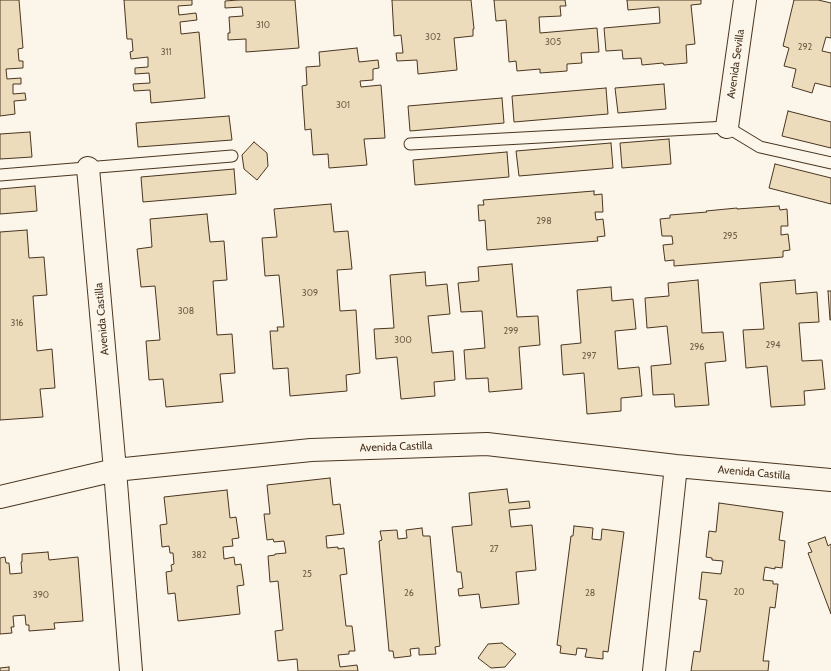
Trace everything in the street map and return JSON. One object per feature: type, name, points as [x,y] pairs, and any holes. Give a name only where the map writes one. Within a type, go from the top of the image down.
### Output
[{"type":"street","name":"Avenida Sevilla","points":[[726,127],[745,0]]},
{"type":"street","name":"Avenida Castilla","points":[[88,168],[115,470],[130,671]]},
{"type":"street","name":"Avenida Castilla","points":[[0,497],[115,470],[311,450],[488,444],[676,466],[831,480]]},
{"type":"street","points":[[654,671],[676,466]]},
{"type":"lane","points":[[410,144],[726,127],[760,147],[831,164]]},
{"type":"lane","points":[[0,175],[232,156]]},
{"type":"building","points":[[0,0],[19,0],[23,48],[18,49],[19,61],[23,61],[23,68],[6,69],[7,79],[21,78],[21,84],[13,84],[13,94],[25,93],[26,100],[14,101],[15,114],[0,116]]},
{"type":"building","points":[[124,0],[192,0],[192,5],[178,6],[179,15],[196,13],[197,20],[180,22],[181,34],[199,32],[205,98],[151,103],[150,90],[134,91],[133,84],[150,83],[149,73],[135,74],[135,68],[148,67],[148,57],[131,59],[130,52],[133,51],[132,39],[127,39]]},
{"type":"building","points":[[295,0],[299,48],[246,52],[246,39],[228,40],[228,33],[230,33],[229,17],[243,16],[242,7],[225,8],[225,1]]},
{"type":"building","points":[[392,0],[471,0],[474,29],[473,36],[454,38],[457,70],[418,74],[417,60],[397,61],[396,53],[403,53],[401,35],[394,36]]},
{"type":"building","points":[[494,0],[565,0],[566,6],[560,6],[561,16],[539,17],[540,33],[597,28],[599,52],[581,53],[582,63],[567,64],[567,71],[540,73],[540,69],[517,71],[516,61],[509,62],[506,20],[496,21]]},
{"type":"building","points":[[627,0],[701,0],[701,4],[691,5],[695,44],[686,45],[687,63],[642,65],[641,58],[623,59],[622,50],[606,51],[604,28],[660,23],[659,7],[628,10]]},
{"type":"building","points":[[794,0],[818,0],[831,3],[831,38],[826,37],[822,51],[831,53],[831,87],[815,83],[812,93],[792,87],[796,69],[784,66],[789,48],[783,46]]},
{"type":"building","points":[[357,48],[359,62],[378,60],[379,68],[373,69],[373,80],[360,81],[361,87],[381,85],[385,138],[364,139],[367,165],[329,168],[328,154],[313,155],[311,129],[305,130],[302,86],[307,85],[306,67],[320,66],[319,52]]},
{"type":"building","points":[[664,84],[666,109],[618,113],[615,88]]},
{"type":"building","points":[[606,88],[608,114],[514,122],[512,96]]},
{"type":"building","points":[[502,98],[504,123],[410,131],[408,106]]},
{"type":"building","points":[[788,111],[831,122],[831,148],[782,136]]},
{"type":"building","points":[[229,116],[232,140],[138,147],[136,123]]},
{"type":"building","points":[[30,132],[32,157],[0,159],[0,134]]},
{"type":"building","points":[[669,139],[671,164],[622,168],[620,143]]},
{"type":"building","points":[[254,142],[267,153],[268,166],[257,180],[244,169],[242,155]]},
{"type":"building","points":[[611,143],[613,168],[519,176],[516,151]]},
{"type":"building","points":[[507,152],[509,177],[415,185],[413,160]]},
{"type":"building","points":[[775,164],[831,178],[831,204],[769,188]]},
{"type":"building","points":[[234,169],[236,194],[143,202],[141,177]]},
{"type":"building","points":[[35,186],[37,211],[0,214],[0,189]]},
{"type":"building","points":[[594,191],[594,195],[602,194],[603,212],[595,212],[596,220],[603,219],[605,236],[597,237],[598,241],[487,250],[485,220],[479,221],[478,205],[484,205],[483,200]]},
{"type":"building","points":[[331,204],[334,232],[348,231],[352,269],[337,270],[340,311],[356,310],[360,373],[346,375],[347,391],[290,396],[288,368],[273,369],[270,331],[278,331],[277,327],[284,327],[279,275],[265,276],[262,238],[277,237],[274,209]]},
{"type":"building","points":[[779,206],[780,210],[787,209],[788,226],[781,226],[781,235],[788,234],[790,250],[783,251],[783,257],[674,266],[674,260],[665,261],[663,245],[673,244],[672,236],[662,236],[660,219],[670,218],[670,215],[707,212],[706,211]]},
{"type":"building","points":[[207,214],[210,242],[224,241],[227,280],[213,281],[217,335],[232,334],[235,373],[220,374],[223,402],[166,407],[163,379],[149,380],[146,341],[160,340],[155,286],[141,287],[137,249],[152,247],[150,219]]},
{"type":"building","points":[[27,230],[29,258],[44,257],[47,295],[33,296],[37,351],[52,349],[55,388],[40,389],[43,417],[0,420],[0,232]]},
{"type":"building","points":[[512,264],[517,317],[538,316],[540,345],[519,347],[522,389],[489,392],[488,378],[466,379],[464,350],[485,348],[482,311],[461,312],[458,283],[479,281],[478,267]]},
{"type":"building","points":[[425,272],[426,286],[447,284],[450,314],[428,316],[432,353],[453,351],[455,380],[434,382],[435,396],[401,399],[397,357],[376,359],[374,329],[394,328],[390,275]]},
{"type":"building","points":[[698,280],[702,333],[723,332],[726,361],[705,363],[709,405],[675,407],[674,394],[653,395],[651,366],[671,364],[667,326],[647,328],[645,298],[669,296],[668,283]]},
{"type":"building","points":[[795,280],[796,294],[817,292],[819,322],[799,323],[802,361],[822,360],[825,389],[804,391],[805,405],[771,407],[767,366],[746,368],[743,330],[764,329],[760,283]]},
{"type":"building","points":[[611,287],[612,301],[633,299],[636,329],[615,331],[618,369],[639,367],[642,396],[621,398],[621,411],[587,414],[584,373],[563,375],[561,345],[581,343],[577,290]]},
{"type":"building","points":[[828,291],[831,291],[831,320],[830,320]]},
{"type":"building","points":[[330,478],[333,505],[340,504],[344,534],[326,536],[327,548],[344,548],[347,574],[340,575],[346,626],[352,626],[355,651],[349,651],[349,654],[338,655],[340,667],[357,665],[358,671],[298,671],[297,659],[278,661],[275,631],[283,630],[278,581],[270,582],[268,556],[286,553],[284,541],[274,542],[273,539],[267,540],[264,514],[270,514],[267,485]]},
{"type":"building","points":[[507,489],[509,503],[529,501],[530,508],[509,510],[511,527],[532,525],[536,570],[516,572],[519,604],[481,608],[479,594],[459,596],[458,589],[463,588],[461,572],[457,572],[452,527],[472,525],[469,493]]},
{"type":"building","points":[[227,490],[230,518],[236,517],[239,538],[232,539],[233,546],[223,547],[224,559],[234,557],[235,565],[241,564],[244,585],[237,586],[240,614],[178,621],[175,593],[168,594],[166,572],[172,571],[171,565],[174,564],[173,553],[170,553],[169,546],[162,547],[160,525],[167,524],[164,497]]},
{"type":"building","points":[[719,503],[783,512],[779,540],[785,541],[782,568],[775,567],[775,569],[765,567],[763,580],[773,581],[773,584],[778,584],[775,608],[770,607],[763,661],[769,661],[768,671],[691,671],[694,651],[700,652],[707,600],[699,599],[702,572],[721,574],[723,561],[712,560],[712,558],[706,557],[709,531],[716,532]]},
{"type":"building","points":[[574,526],[593,528],[592,539],[601,540],[602,529],[624,532],[608,652],[603,651],[603,659],[585,657],[587,649],[577,648],[576,655],[560,653],[561,646],[557,645],[571,536],[573,536]]},
{"type":"building","points":[[422,528],[423,536],[430,536],[440,646],[435,647],[436,654],[419,655],[419,648],[410,649],[411,656],[394,658],[393,651],[389,651],[379,541],[382,540],[380,531],[397,530],[398,539],[407,538],[406,530]]},
{"type":"building","points":[[825,537],[828,546],[831,544],[831,614],[808,553],[812,552],[808,543]]},
{"type":"building","points":[[48,552],[49,560],[78,557],[83,621],[54,623],[55,629],[29,631],[29,625],[26,625],[25,615],[13,616],[14,627],[11,627],[12,633],[0,634],[0,558],[5,557],[6,563],[9,563],[10,574],[22,573],[22,554]]},
{"type":"building","points":[[502,643],[516,654],[505,667],[491,668],[478,658],[488,644]]},
{"type":"building","points":[[9,667],[9,671],[0,671],[0,668]]}]
